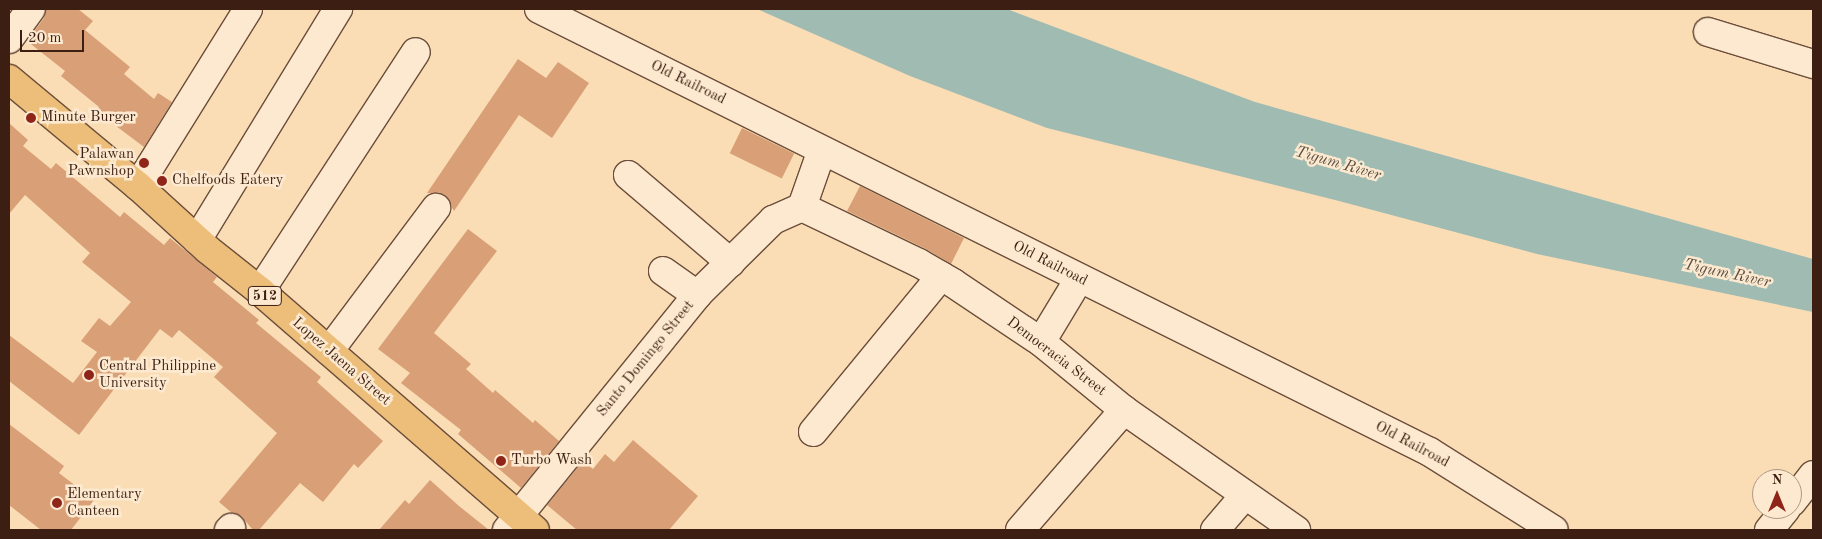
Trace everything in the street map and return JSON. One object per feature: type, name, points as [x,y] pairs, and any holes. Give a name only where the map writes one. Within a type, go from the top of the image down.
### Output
[{"type":"main road","name":"Lopez Jaena Street","points":[[9,79],[138,186],[197,240],[260,291],[329,351],[520,526]]},
{"type":"street","points":[[9,39],[31,9]]},
{"type":"street","points":[[138,186],[248,9]]},
{"type":"street","points":[[197,240],[338,9]]},
{"type":"street","name":"Old Railroad","points":[[539,9],[1430,452],[1554,530]]},
{"type":"street","points":[[1708,32],[1813,64]]},
{"type":"street","points":[[260,291],[416,52]]},
{"type":"street","points":[[802,208],[822,150]]},
{"type":"street","points":[[628,175],[731,263]]},
{"type":"street","points":[[329,351],[436,208]]},
{"type":"street","name":"Santo Domingo Street","points":[[520,526],[697,295],[773,220],[802,208]]},
{"type":"street","name":"Democracia Street","points":[[802,208],[919,263],[941,276],[1041,342],[1124,410],[1296,530]]},
{"type":"street","points":[[663,271],[697,295]]},
{"type":"street","points":[[813,432],[941,276]]},
{"type":"street","points":[[1041,342],[1079,279]]},
{"type":"street","points":[[1020,530],[1124,410]]},
{"type":"street","points":[[1802,489],[1813,475]]},
{"type":"street","points":[[1215,530],[1245,495]]},
{"type":"street","points":[[1770,530],[1778,519]]},
{"type":"water","name":"Tigum River","points":[[757,9],[1007,9],[1255,102],[1813,259],[1813,312],[1537,254],[1339,201],[1047,128],[910,76]]},
{"type":"building","points":[[46,9],[78,9],[93,21],[85,30],[130,67],[124,74],[154,99],[158,93],[172,102],[144,147],[96,111],[99,107],[61,76],[65,71],[27,41],[44,18]]},
{"type":"building","points":[[518,59],[546,78],[558,62],[589,83],[552,138],[519,115],[454,211],[445,195],[427,193]]},
{"type":"building","points":[[9,123],[28,140],[23,146],[51,169],[56,163],[120,217],[124,212],[164,245],[170,238],[217,277],[213,282],[259,320],[256,323],[321,377],[317,382],[383,441],[358,468],[354,464],[323,502],[300,483],[259,530],[253,530],[242,517],[232,513],[219,502],[277,433],[214,377],[223,367],[179,330],[172,338],[160,329],[79,435],[9,381],[9,335],[73,383],[97,352],[81,341],[99,318],[110,326],[131,302],[82,262],[90,253],[25,195],[9,214]]},
{"type":"building","points":[[742,128],[794,153],[782,179],[730,153]]},
{"type":"building","points":[[860,186],[964,238],[951,264],[926,249],[847,211]]},
{"type":"building","points":[[468,229],[497,251],[434,333],[471,364],[466,369],[493,393],[495,390],[533,423],[535,420],[559,441],[521,488],[458,434],[461,430],[401,383],[410,373],[378,349]]},
{"type":"building","points":[[9,424],[64,466],[59,473],[94,500],[71,530],[41,530],[9,505]]},
{"type":"building","points":[[633,440],[698,496],[669,530],[577,530],[547,505],[583,461],[593,469],[605,454],[614,462]]},
{"type":"building","points":[[430,480],[489,530],[379,530],[405,500],[409,504]]},
{"type":"place","name":"Minute Burger","points":[[31,118]]},
{"type":"place","name":"Palawan Pawnshop","points":[[144,163]]},
{"type":"place","name":"Chelfoods Eatery","points":[[162,181]]},
{"type":"place","name":"Central Philippine University","points":[[89,375]]},
{"type":"place","name":"Turbo Wash","points":[[501,461]]},
{"type":"place","name":"Elementary Canteen","points":[[57,503]]}]
